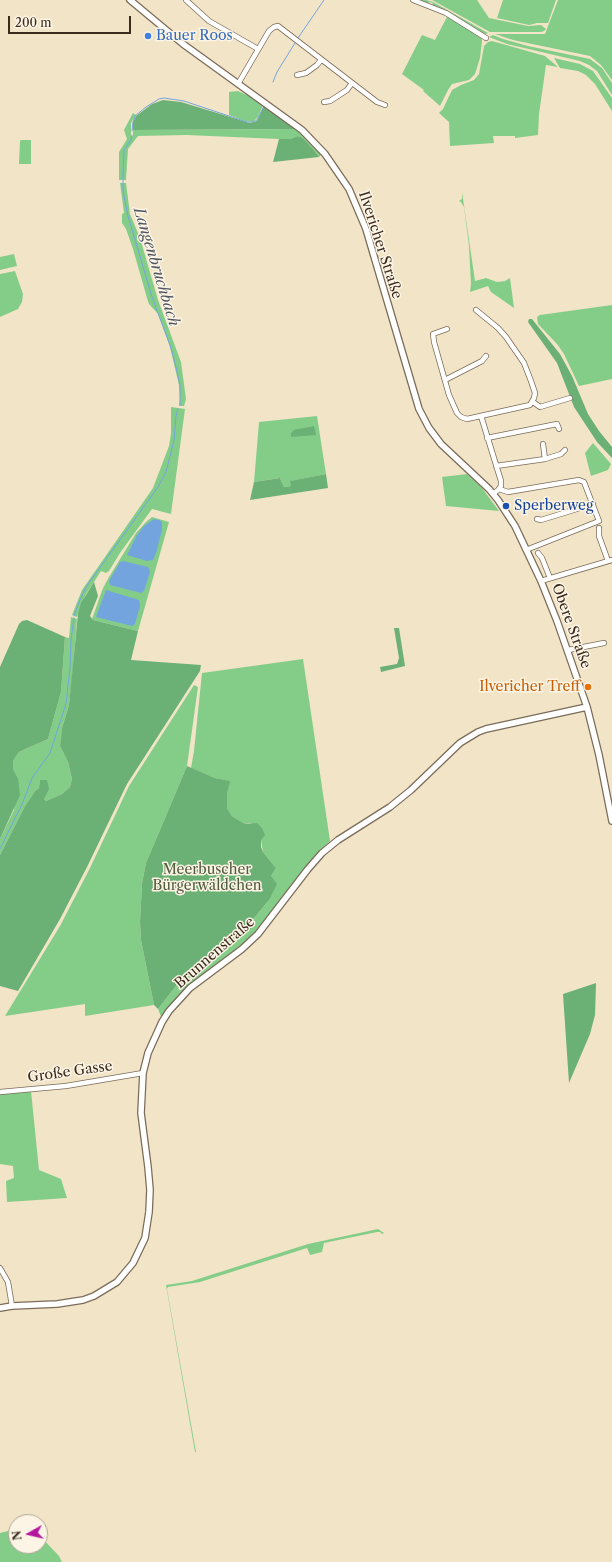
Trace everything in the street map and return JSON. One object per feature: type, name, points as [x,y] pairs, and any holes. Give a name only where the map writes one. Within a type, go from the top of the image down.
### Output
[{"type":"street","name":"Ilvericher Straße","points":[[130,0],[184,44],[302,130],[325,154],[349,189],[366,230],[419,409],[429,428],[441,444],[493,494],[508,515]]},
{"type":"street","points":[[186,0],[209,21],[258,48]]},
{"type":"street","points":[[413,0],[446,13],[486,38]]},
{"type":"street","points":[[238,84],[258,48],[271,28],[275,26],[281,27],[321,60],[377,102],[385,105]]},
{"type":"street","points":[[297,75],[306,73],[321,60]]},
{"type":"street","points":[[324,102],[330,101],[347,90],[352,83]]},
{"type":"street","points":[[476,310],[498,328],[518,354],[532,381],[535,393],[533,402]]},
{"type":"street","points":[[447,329],[433,334],[434,342],[444,380],[453,406],[461,417],[466,418],[481,416],[525,406],[533,402]]},
{"type":"street","points":[[444,380],[482,361],[486,356]]},
{"type":"street","points":[[533,402],[540,407],[570,398]]},
{"type":"street","points":[[481,416],[501,481],[499,489],[493,494]]},
{"type":"street","points":[[487,438],[557,424],[559,429]]},
{"type":"street","points":[[543,444],[545,459]]},
{"type":"street","points":[[496,466],[545,459],[561,454],[565,450]]},
{"type":"street","points":[[499,489],[508,492],[579,480],[584,482],[600,521],[526,550]]},
{"type":"street","points":[[537,519],[541,520],[593,504]]},
{"type":"street","name":"Obere Straße","points":[[508,515],[541,581],[568,650],[587,707],[610,796],[612,821]]},
{"type":"street","points":[[541,581],[610,560],[599,536],[599,528]]},
{"type":"street","points":[[538,553],[542,558],[550,578]]},
{"type":"street","points":[[568,650],[604,643]]},
{"type":"street","name":"Brunnenstraße","points":[[0,1308],[73,1302],[94,1296],[117,1282],[133,1263],[145,1238],[149,1212],[148,1167],[141,1112],[143,1073],[148,1053],[162,1022],[190,988],[242,949],[258,934],[322,853],[338,840],[390,807],[411,790],[454,748],[478,732],[493,727],[587,707]]},
{"type":"street","name":"Große Gasse","points":[[0,1092],[66,1086],[143,1073]]},
{"type":"street","points":[[0,1268],[8,1282],[12,1306]]},
{"type":"green space","points":[[419,0],[433,2],[488,33],[485,34],[432,5],[433,3],[429,2],[428,4]]},
{"type":"green space","points":[[432,0],[477,0],[489,18],[528,26],[541,25],[546,29],[541,32],[490,32]]},
{"type":"green space","points":[[503,0],[556,0],[548,23],[529,25],[497,18]]},
{"type":"green space","points":[[558,0],[612,0],[612,80],[601,65],[590,56],[513,40],[495,34],[545,34]]},
{"type":"green space","points":[[448,15],[481,37],[482,41],[480,58],[475,74],[469,80],[452,84],[440,106],[423,91],[424,90],[402,74],[422,35],[435,40]]},
{"type":"green space","points":[[493,35],[528,46],[590,59],[602,68],[612,83],[612,95],[597,71],[589,65],[580,61],[507,44],[489,37]]},
{"type":"green space","points":[[492,41],[545,56],[558,67],[546,65],[539,114],[538,135],[515,138],[515,136],[493,136],[494,143],[450,146],[449,122],[439,113],[443,109],[452,90],[474,80],[479,74],[484,46],[488,42]]},
{"type":"green space","points":[[554,58],[580,64],[593,71],[612,98],[612,111],[595,84],[586,75],[578,71],[560,68]]},
{"type":"green space","points":[[238,91],[263,105],[258,117],[253,122],[245,121],[229,115],[229,92]]},
{"type":"green space","points":[[163,100],[181,102],[250,123],[257,121],[264,105],[297,129],[133,130],[133,122],[136,116],[152,104]]},
{"type":"green space","points":[[133,113],[136,115],[131,123],[131,136],[133,136],[133,130],[297,129],[320,152],[321,155],[319,157],[303,138],[298,136],[290,139],[279,139],[187,135],[138,136],[128,149],[126,180],[119,180],[119,152],[127,139],[124,130]]},
{"type":"green space","points":[[298,136],[303,138],[319,157],[273,162],[279,139],[290,139]]},
{"type":"green space","points":[[21,140],[31,140],[31,164],[19,164]]},
{"type":"green space","points":[[120,183],[126,183],[130,214],[140,238],[158,300],[181,362],[186,399],[184,406],[179,406],[179,385],[170,347],[158,314],[149,304],[133,249],[126,229],[122,223],[122,214],[124,213]]},
{"type":"green space","points":[[462,192],[475,281],[486,278],[497,282],[505,281],[510,278],[514,308],[491,292],[488,286],[470,292],[469,246],[464,207],[459,201],[462,199]]},
{"type":"green space","points":[[14,254],[17,266],[0,270],[0,257]]},
{"type":"green space","points":[[15,271],[23,294],[22,302],[18,309],[0,317],[0,274]]},
{"type":"green space","points":[[612,305],[612,379],[579,386],[564,354],[557,344],[538,324],[537,317],[540,315]]},
{"type":"green space","points":[[529,319],[532,319],[560,354],[572,376],[588,414],[612,447],[612,458],[597,442],[574,407],[557,363],[528,322]]},
{"type":"green space","points":[[171,407],[185,409],[171,514],[152,509],[120,553],[109,571],[106,573],[101,571],[86,594],[77,617],[72,615],[82,590],[153,488],[169,446],[171,433]]},
{"type":"green space","points":[[317,416],[326,474],[291,481],[291,486],[284,487],[280,478],[254,482],[259,422]]},
{"type":"green space","points":[[314,426],[316,435],[291,437],[291,433],[294,430]]},
{"type":"green space","points":[[593,443],[611,464],[608,470],[591,476],[585,453]]},
{"type":"green space","points":[[326,474],[328,488],[250,500],[254,482],[280,478],[284,487],[291,486],[290,481]]},
{"type":"green space","points":[[467,474],[482,488],[499,511],[446,506],[442,477]]},
{"type":"green space","points":[[152,517],[169,522],[138,631],[93,620],[92,619],[103,588],[109,577],[136,533]]},
{"type":"green space","points":[[94,582],[98,596],[90,616],[93,620],[138,631],[131,660],[201,665],[200,671],[127,784],[60,919],[18,991],[0,986],[0,855],[25,806],[35,791],[39,788],[40,780],[47,780],[49,789],[44,799],[46,801],[62,794],[70,787],[72,779],[68,762],[60,746],[62,728],[69,705],[78,614],[81,603]]},
{"type":"green space","points":[[71,617],[77,619],[72,680],[69,705],[62,728],[63,732],[60,746],[68,762],[72,779],[70,787],[62,794],[46,801],[44,799],[47,780],[40,780],[39,788],[35,791],[25,806],[0,855],[0,839],[14,810],[18,778],[13,769],[13,761],[19,752],[48,739],[61,692],[65,637],[69,638]]},
{"type":"green space","points":[[27,620],[65,637],[61,692],[48,739],[19,752],[13,761],[13,769],[18,778],[20,795],[0,839],[0,667],[19,624],[22,621]]},
{"type":"green space","points":[[394,628],[399,628],[405,666],[381,672],[380,667],[397,664],[399,658]]},
{"type":"green space","points":[[303,659],[330,841],[316,854],[258,931],[237,950],[188,986],[162,1019],[158,1009],[186,973],[237,934],[255,917],[269,900],[271,876],[276,868],[263,852],[261,840],[251,823],[245,824],[232,816],[227,808],[229,781],[215,778],[191,768],[202,673]]},
{"type":"green space","points":[[194,685],[198,687],[187,766],[146,863],[142,883],[140,922],[141,940],[154,1005],[85,1016],[85,1004],[5,1016],[60,926],[90,868],[129,786]]},
{"type":"green space","name":"Meerbuscher Bürgerwäldchen","points":[[187,766],[215,778],[230,781],[227,794],[227,808],[232,816],[245,824],[257,823],[262,828],[265,835],[261,840],[261,847],[263,852],[276,868],[271,876],[277,884],[269,900],[255,917],[237,934],[186,973],[158,1009],[154,1005],[141,940],[140,922],[142,883],[146,863]]},
{"type":"green space","points":[[596,983],[595,1015],[590,1034],[569,1083],[563,994]]},
{"type":"green space","points":[[31,1091],[39,1170],[61,1179],[67,1198],[7,1202],[6,1181],[14,1178],[13,1166],[0,1164],[0,1094]]},
{"type":"green space","points":[[378,1229],[384,1233],[382,1234],[377,1232],[324,1243],[322,1252],[310,1255],[307,1248],[200,1282],[168,1287],[167,1289],[195,1452],[166,1285],[192,1281],[308,1244]]},
{"type":"green space","points":[[8,1531],[8,1554],[48,1554],[48,1544],[59,1556],[62,1562],[0,1562],[0,1533]]},
{"type":"water","points":[[154,519],[162,522],[162,530],[153,560],[147,561],[127,555],[137,535],[144,526]]},
{"type":"water","points":[[123,561],[148,567],[150,572],[144,591],[141,593],[110,585],[109,581],[120,562]]},
{"type":"water","points":[[106,590],[139,600],[140,606],[135,624],[132,626],[96,617]]},
{"type":"waterway","name":"Langenbruchbach","points":[[298,38],[324,0]]},
{"type":"waterway","name":"Langenbruchbach","points":[[273,82],[277,72],[295,43]]},
{"type":"waterway","name":"Langenbruchbach","points":[[132,131],[135,116],[146,107],[159,99],[164,98],[184,101],[247,122],[257,120],[263,108]]},
{"type":"waterway","name":"Langenbruchbach","points":[[132,135],[131,140],[124,150],[123,191],[128,216],[152,297],[170,345],[175,363],[180,385],[180,405]]},
{"type":"waterway","name":"Langenbruchbach","points":[[74,616],[86,587],[158,487],[166,472],[174,440],[178,409]]},
{"type":"waterway","name":"Langenbruchbach","points":[[0,849],[23,802],[32,778],[50,753],[66,704],[74,618]]},
{"type":"place","name":"Bauer Roos","points":[[148,36]]},
{"type":"place","name":"Sperberweg","points":[[506,506]]},
{"type":"place","name":"Ilvericher Treff","points":[[588,687]]}]
